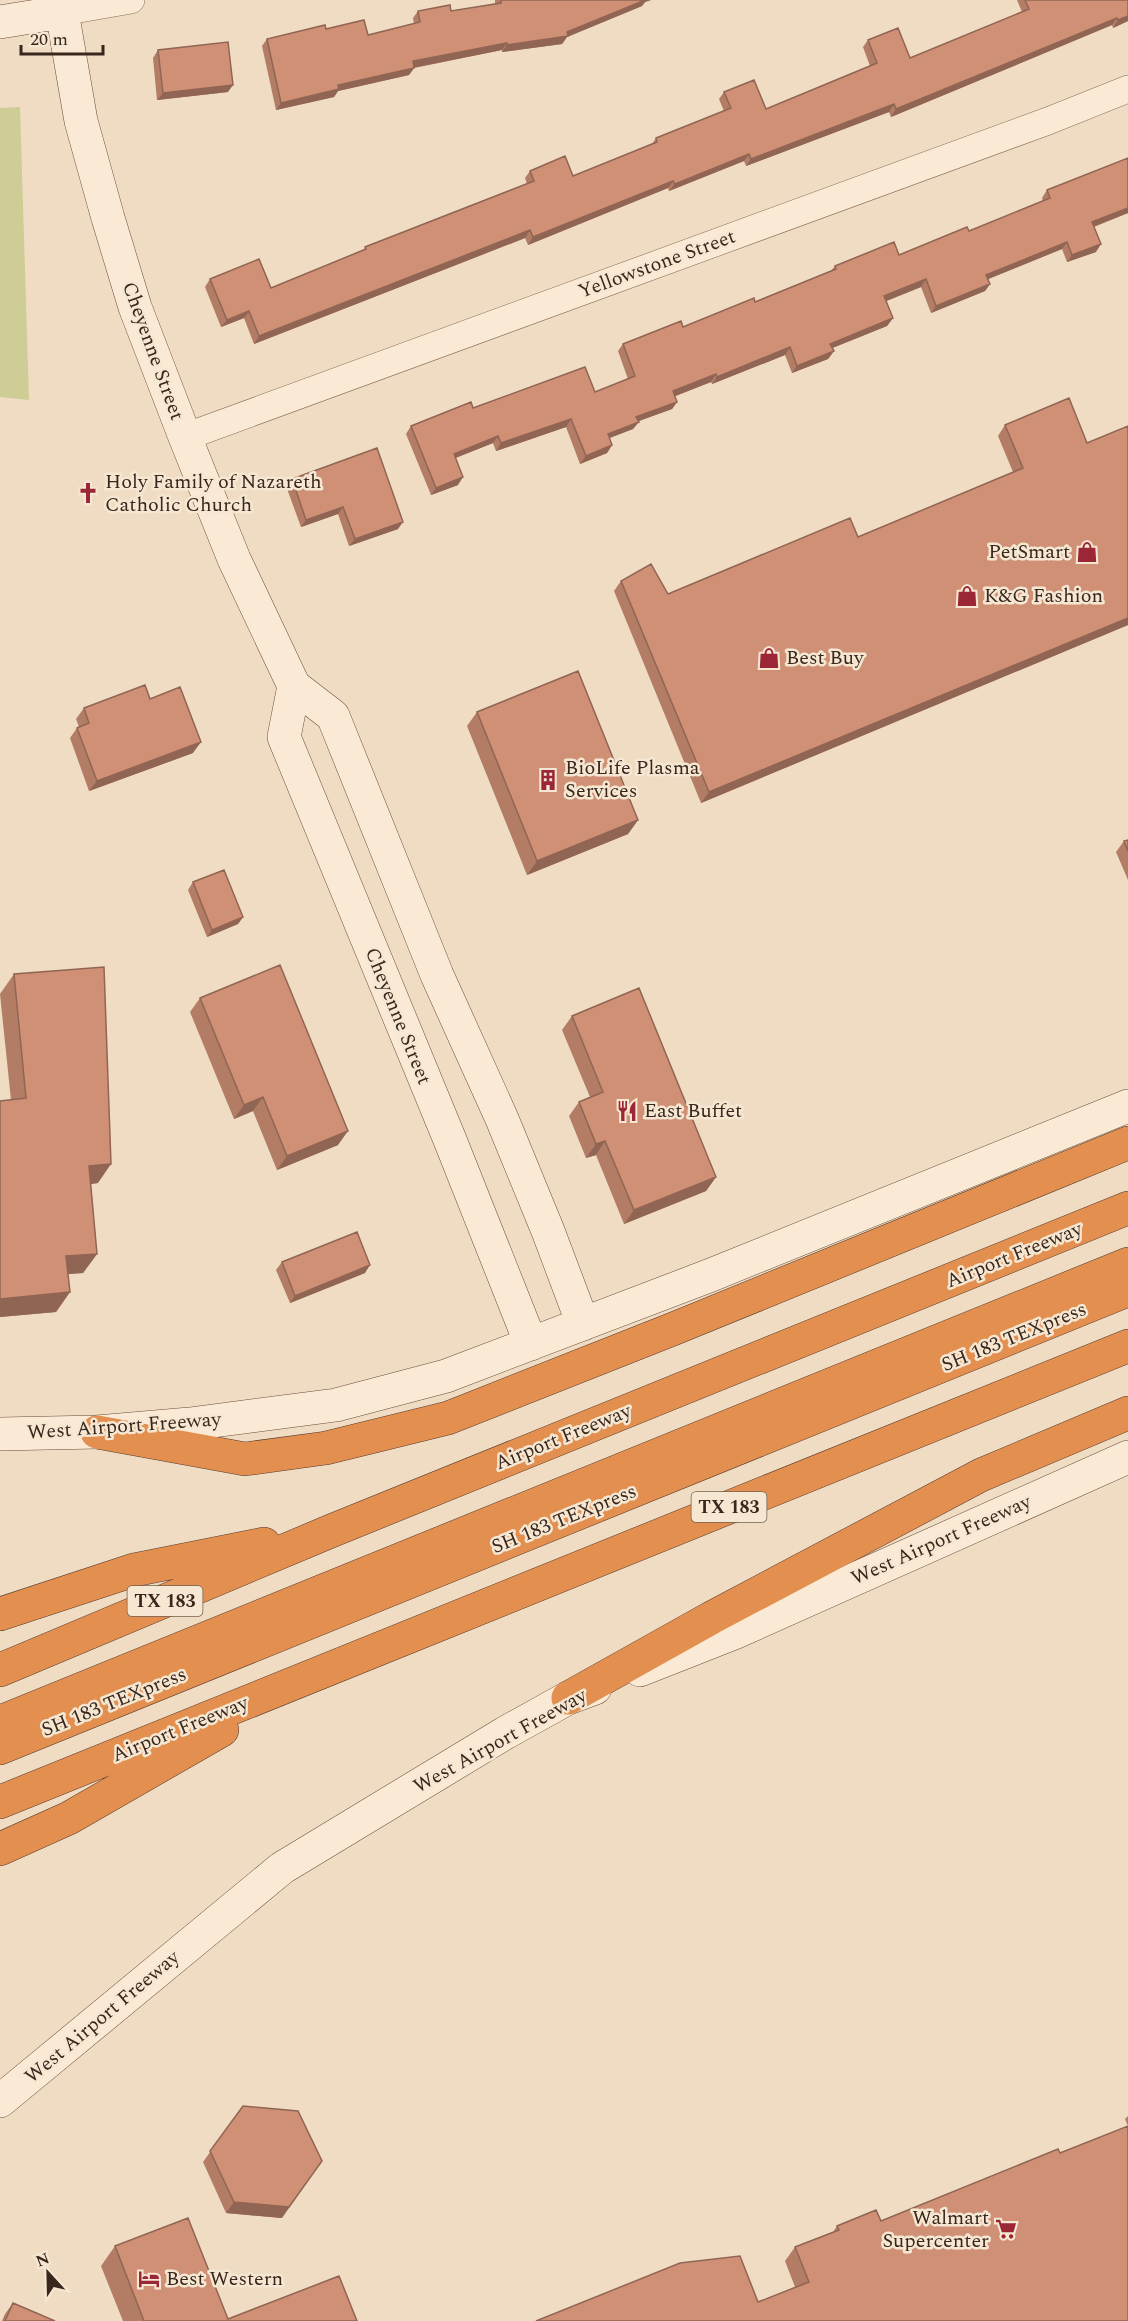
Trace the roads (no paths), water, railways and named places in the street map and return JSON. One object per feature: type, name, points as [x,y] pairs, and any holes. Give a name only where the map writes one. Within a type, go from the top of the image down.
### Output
[{"type":"highway","points":[[97,1432],[245,1459],[326,1448],[448,1418],[662,1334],[1128,1143]]},
{"type":"highway","name":"Airport Freeway","points":[[0,1670],[331,1531],[1128,1208]]},
{"type":"highway","name":"SH 183 TEXpress","points":[[0,1722],[1128,1264]]},
{"type":"highway","name":"SH 183 TEXpress","points":[[0,1748],[1128,1290]]},
{"type":"highway","name":"Airport Freeway","points":[[0,1802],[1128,1346]]},
{"type":"highway","points":[[568,1698],[711,1618],[981,1475],[1128,1413]]},
{"type":"highway","points":[[0,1614],[134,1570],[331,1531]]},
{"type":"highway","points":[[0,1849],[69,1818],[331,1669]]},
{"type":"main road","points":[[0,22],[61,6]]},
{"type":"main road","name":"Cheyenne Street","points":[[61,6],[81,120],[108,218],[135,307],[185,437],[234,559],[294,686],[333,716],[437,975],[532,1190],[583,1324]]},
{"type":"main road","name":"Cheyenne Street","points":[[294,686],[284,737],[450,1140],[531,1344]]},
{"type":"main road","name":"West Airport Freeway","points":[[0,1434],[97,1432],[190,1424],[352,1401],[446,1376],[711,1275],[1128,1106]]},
{"type":"main road","name":"West Airport Freeway","points":[[0,2101],[282,1868],[505,1733],[568,1698],[734,1633],[1128,1457]]},
{"type":"street","points":[[61,6],[131,0]]},
{"type":"street","name":"Yellowstone Street","points":[[185,437],[1037,125],[1128,89]]},
{"type":"place","name":"Holy Family of Nazareth Catholic Church","points":[[88,493]]},
{"type":"place","name":"PetSmart","points":[[1087,552]]},
{"type":"place","name":"K&G Fashion","points":[[967,596]]},
{"type":"place","name":"Best Buy","points":[[769,658]]},
{"type":"place","name":"BioLife Plasma Services","points":[[548,780]]},
{"type":"place","name":"East Buffet","points":[[627,1111]]},
{"type":"place","name":"Walmart Supercenter","points":[[1006,2229]]},
{"type":"place","name":"Best Western","points":[[149,2279]]}]
